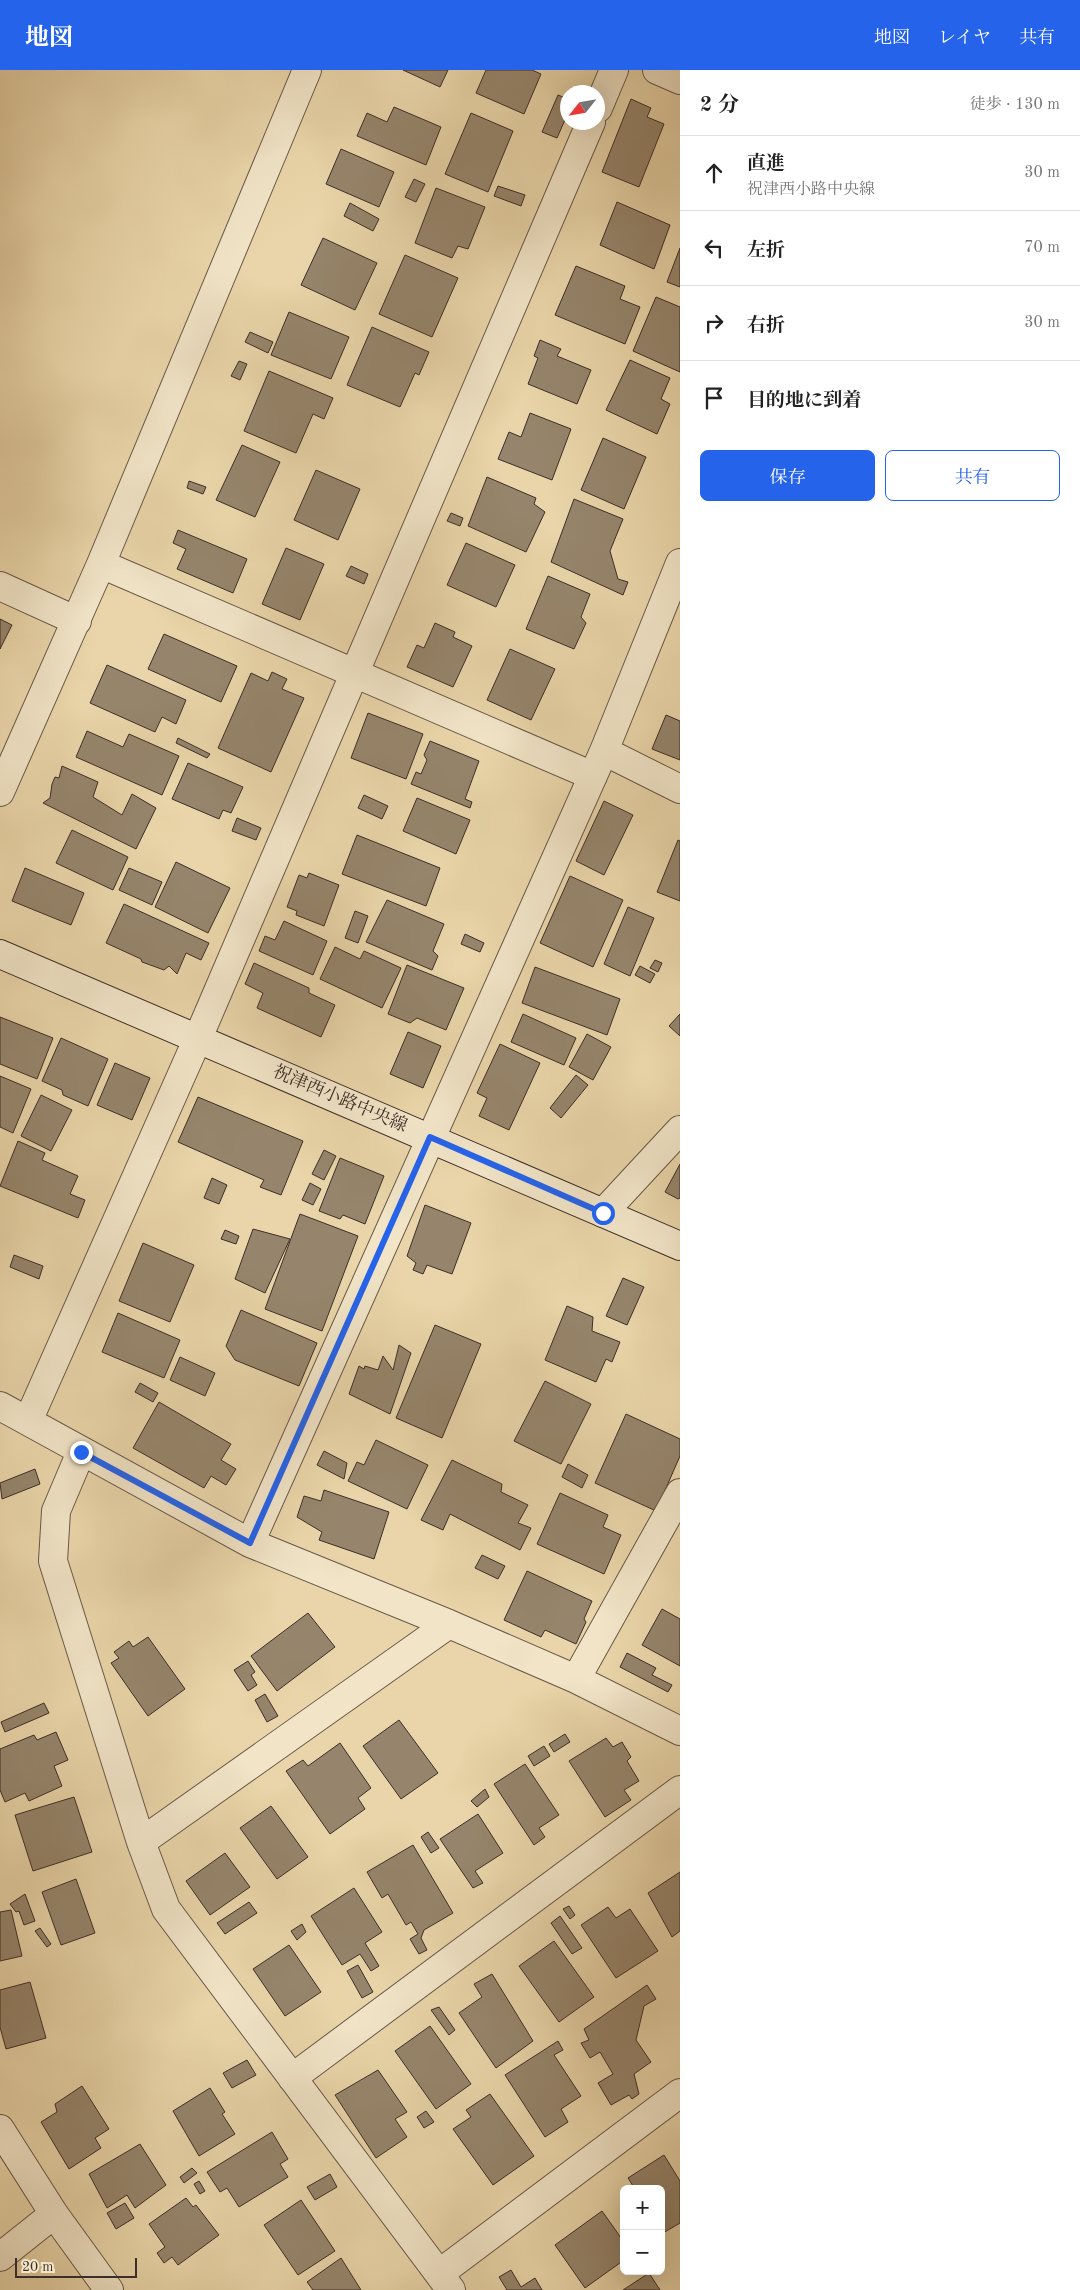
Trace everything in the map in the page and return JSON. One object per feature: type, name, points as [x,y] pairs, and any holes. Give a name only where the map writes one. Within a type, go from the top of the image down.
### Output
[{"type":"street","points":[[0,792],[77,621],[307,70]]},
{"type":"street","points":[[605,91],[614,70]]},
{"type":"street","points":[[656,70],[680,80]]},
{"type":"street","points":[[28,1421],[198,1038],[588,130]]},
{"type":"street","points":[[250,1543],[604,751],[680,563]]},
{"type":"street","points":[[101,564],[593,776]]},
{"type":"street","points":[[0,586],[77,621]]},
{"type":"street","points":[[604,751],[680,789]]},
{"type":"street","name":"祝津西小路中央線","points":[[0,954],[430,1137],[680,1246]]},
{"type":"street","points":[[603,1213],[680,1130]]},
{"type":"street","points":[[0,1406],[250,1543],[449,1624],[576,1679],[680,1731]]},
{"type":"street","points":[[81,1452],[56,1511],[53,1561],[141,1842],[166,1909],[445,2281],[680,2093]]},
{"type":"street","points":[[576,1679],[680,1494]]},
{"type":"street","points":[[141,1842],[449,1624]]},
{"type":"street","points":[[292,2078],[680,1790]]},
{"type":"street","points":[[0,2129],[54,2214],[109,2290]]},
{"type":"street","points":[[0,2257],[54,2214]]},
{"type":"building","points":[[403,70],[448,70],[440,87]]},
{"type":"building","points":[[486,70],[532,70],[541,74],[524,114],[476,93]]},
{"type":"building","points":[[558,95],[560,96],[561,130],[557,138],[542,132]]},
{"type":"building","points":[[631,99],[651,108],[647,117],[664,124],[639,187],[602,172]]},
{"type":"building","points":[[394,107],[441,127],[426,165],[357,136],[367,113],[387,122]]},
{"type":"building","points":[[471,113],[513,131],[488,192],[445,174]]},
{"type":"building","points":[[341,149],[394,172],[379,207],[326,184]]},
{"type":"building","points":[[414,179],[425,184],[416,202],[405,197]]},
{"type":"building","points":[[498,186],[525,195],[521,206],[494,196]]},
{"type":"building","points":[[436,188],[485,207],[468,249],[458,246],[452,258],[415,243]]},
{"type":"building","points":[[617,202],[670,225],[654,269],[600,245]]},
{"type":"building","points":[[350,203],[379,219],[373,231],[344,216]]},
{"type":"building","points":[[323,238],[377,263],[355,310],[301,285]]},
{"type":"building","points":[[680,248],[680,287],[667,282]]},
{"type":"building","points":[[405,255],[458,278],[432,337],[379,314]]},
{"type":"building","points":[[576,266],[625,286],[620,299],[640,307],[625,344],[555,315]]},
{"type":"building","points":[[656,297],[680,307],[680,372],[633,351]]},
{"type":"building","points":[[289,312],[349,337],[331,379],[271,355]]},
{"type":"building","points":[[372,327],[429,352],[419,375],[415,373],[400,407],[347,385]]},
{"type":"building","points":[[250,332],[273,342],[268,353],[245,342]]},
{"type":"building","points":[[540,340],[561,349],[557,356],[591,370],[577,404],[528,384],[538,358],[534,356]]},
{"type":"building","points":[[630,360],[670,378],[661,399],[670,404],[657,434],[606,410]]},
{"type":"building","points":[[239,361],[247,364],[240,380],[231,376]]},
{"type":"building","points":[[269,371],[333,398],[324,419],[313,414],[296,453],[244,431]]},
{"type":"building","points":[[530,413],[571,429],[552,480],[498,459],[509,432],[521,437]]},
{"type":"building","points":[[603,438],[646,457],[624,509],[581,490]]},
{"type":"building","points":[[242,445],[280,462],[255,517],[216,500]]},
{"type":"building","points":[[316,470],[360,489],[338,540],[294,520]]},
{"type":"building","points":[[487,477],[536,498],[534,504],[545,512],[526,552],[468,526]]},
{"type":"building","points":[[189,481],[206,487],[203,494],[187,488]]},
{"type":"building","points":[[574,499],[623,519],[610,551],[618,579],[628,582],[623,595],[551,562]]},
{"type":"building","points":[[451,513],[463,518],[460,526],[447,521]]},
{"type":"building","points":[[178,530],[247,559],[233,593],[177,569],[186,549],[173,543]]},
{"type":"building","points":[[466,543],[515,565],[496,607],[447,585]]},
{"type":"building","points":[[286,548],[324,564],[300,620],[262,604]]},
{"type":"building","points":[[351,566],[368,574],[364,584],[346,576]]},
{"type":"building","points":[[548,576],[590,594],[581,617],[586,623],[574,649],[526,629]]},
{"type":"building","points":[[0,619],[12,625],[0,649]]},
{"type":"building","points":[[435,623],[455,632],[453,637],[472,646],[453,687],[407,667],[417,645],[424,648]]},
{"type":"building","points":[[164,634],[237,666],[221,702],[148,669]]},
{"type":"building","points":[[510,649],[555,669],[531,720],[487,700]]},
{"type":"building","points":[[107,665],[186,700],[176,724],[162,717],[155,732],[90,703]]},
{"type":"building","points":[[272,672],[287,679],[282,689],[304,698],[271,772],[218,748],[251,673],[268,681]]},
{"type":"building","points":[[368,713],[423,734],[406,779],[351,758]]},
{"type":"building","points":[[666,715],[680,721],[680,760],[652,749]]},
{"type":"building","points":[[87,731],[123,747],[129,734],[179,756],[162,795],[76,757]]},
{"type":"building","points":[[178,738],[210,754],[207,758],[176,743]]},
{"type":"building","points":[[430,741],[479,761],[465,799],[472,802],[470,808],[411,784],[416,772],[421,774],[427,760],[424,755]]},
{"type":"building","points":[[188,763],[243,787],[231,813],[223,810],[219,819],[172,799]]},
{"type":"building","points":[[62,766],[98,782],[93,797],[122,815],[132,794],[156,808],[136,849],[43,803],[50,798],[52,784],[55,777],[59,778]]},
{"type":"building","points":[[364,795],[388,806],[382,819],[358,808]]},
{"type":"building","points":[[417,798],[470,820],[456,854],[403,831]]},
{"type":"building","points":[[604,801],[633,815],[604,875],[576,861]]},
{"type":"building","points":[[237,818],[261,828],[256,840],[232,831]]},
{"type":"building","points":[[72,830],[128,857],[113,890],[56,863]]},
{"type":"building","points":[[357,835],[440,868],[426,906],[342,874]]},
{"type":"building","points":[[678,840],[680,841],[680,901],[657,892]]},
{"type":"building","points":[[176,862],[230,888],[208,933],[155,907]]},
{"type":"building","points":[[25,868],[84,893],[71,925],[12,901]]},
{"type":"building","points":[[129,868],[162,882],[152,905],[119,890]]},
{"type":"building","points":[[309,873],[339,885],[324,926],[296,915],[297,911],[287,907],[299,875],[307,878]]},
{"type":"building","points":[[570,876],[623,900],[593,967],[540,943]]},
{"type":"building","points":[[387,900],[444,924],[433,951],[438,956],[432,970],[366,942]]},
{"type":"building","points":[[124,904],[209,943],[201,960],[186,953],[177,974],[169,966],[164,970],[142,962],[141,959],[106,943]]},
{"type":"building","points":[[628,907],[654,918],[630,976],[604,964]]},
{"type":"building","points":[[355,911],[368,916],[358,943],[345,938]]},
{"type":"building","points":[[284,921],[327,941],[313,975],[259,951],[265,936],[275,940]]},
{"type":"building","points":[[465,934],[484,943],[480,952],[461,944]]},
{"type":"building","points":[[335,947],[360,959],[364,951],[401,968],[382,1008],[320,979]]},
{"type":"building","points":[[655,960],[662,963],[658,972],[650,968]]},
{"type":"building","points":[[254,963],[309,988],[309,993],[335,1005],[321,1037],[257,1008],[263,993],[245,984]]},
{"type":"building","points":[[407,965],[464,988],[446,1030],[417,1018],[410,1023],[388,1014]]},
{"type":"building","points":[[640,966],[655,974],[650,983],[635,975]]},
{"type":"building","points":[[535,967],[620,999],[607,1035],[522,1003]]},
{"type":"building","points":[[523,1014],[576,1038],[564,1065],[511,1042]]},
{"type":"building","points":[[680,1014],[680,1036],[669,1026]]},
{"type":"building","points":[[0,1017],[53,1038],[37,1079],[0,1064]]},
{"type":"building","points":[[408,1032],[441,1046],[423,1088],[390,1074]]},
{"type":"building","points":[[587,1034],[611,1047],[593,1080],[569,1067]]},
{"type":"building","points":[[61,1038],[108,1059],[88,1106],[63,1095],[62,1090],[42,1081]]},
{"type":"building","points":[[500,1044],[540,1063],[509,1130],[479,1116],[487,1098],[477,1093]]},
{"type":"building","points":[[115,1063],[150,1078],[132,1120],[97,1105]]},
{"type":"building","points":[[576,1075],[588,1085],[561,1118],[550,1108]]},
{"type":"building","points":[[0,1076],[31,1089],[13,1133],[0,1127]]},
{"type":"building","points":[[41,1095],[72,1110],[51,1151],[21,1136]]},
{"type":"building","points":[[198,1097],[303,1141],[281,1195],[260,1187],[264,1180],[178,1142]]},
{"type":"building","points":[[18,1141],[45,1153],[42,1160],[78,1176],[70,1194],[85,1200],[78,1218],[0,1186]]},
{"type":"building","points":[[324,1150],[336,1156],[324,1180],[312,1174]]},
{"type":"building","points":[[340,1158],[384,1176],[365,1224],[343,1215],[340,1219],[319,1211]]},
{"type":"building","points":[[680,1164],[680,1198],[678,1199],[665,1192]]},
{"type":"building","points":[[212,1178],[227,1185],[219,1204],[204,1198]]},
{"type":"building","points":[[310,1183],[321,1189],[313,1205],[302,1200]]},
{"type":"building","points":[[425,1205],[471,1223],[452,1274],[427,1265],[423,1274],[413,1270],[416,1263],[407,1256]]},
{"type":"building","points":[[300,1214],[358,1236],[322,1331],[265,1309]]},
{"type":"building","points":[[253,1229],[290,1239],[265,1293],[235,1279]]},
{"type":"building","points":[[225,1230],[239,1236],[236,1244],[221,1239]]},
{"type":"building","points":[[143,1243],[194,1265],[170,1322],[119,1301]]},
{"type":"building","points":[[14,1255],[43,1266],[39,1279],[10,1267]]},
{"type":"building","points":[[623,1278],[644,1287],[627,1325],[606,1316]]},
{"type":"building","points":[[567,1306],[593,1317],[592,1331],[620,1342],[612,1362],[606,1359],[596,1382],[545,1360]]},
{"type":"building","points":[[241,1310],[317,1343],[299,1386],[235,1360],[226,1346]]},
{"type":"building","points":[[118,1313],[180,1340],[164,1378],[102,1352]]},
{"type":"building","points":[[435,1325],[481,1344],[442,1438],[396,1418]]},
{"type":"building","points":[[399,1345],[411,1353],[390,1414],[349,1394],[359,1366],[364,1369],[365,1366],[378,1370],[383,1356],[393,1370]]},
{"type":"building","points":[[180,1357],[215,1373],[205,1396],[170,1380]]},
{"type":"building","points":[[545,1381],[591,1404],[561,1464],[514,1441]]},
{"type":"building","points":[[140,1383],[158,1393],[153,1402],[135,1392]]},
{"type":"building","points":[[159,1402],[231,1444],[221,1460],[236,1469],[226,1485],[211,1476],[204,1488],[133,1448]]},
{"type":"building","points":[[626,1414],[680,1439],[680,1456],[656,1511],[595,1483]]},
{"type":"building","points":[[376,1440],[428,1465],[407,1509],[348,1481],[357,1462],[364,1465]]},
{"type":"building","points":[[324,1451],[347,1463],[344,1479],[317,1465]]},
{"type":"building","points":[[452,1460],[502,1484],[501,1492],[528,1505],[518,1523],[531,1528],[520,1550],[450,1514],[443,1530],[421,1520]]},
{"type":"building","points":[[568,1464],[588,1475],[582,1488],[562,1477]]},
{"type":"building","points":[[35,1469],[40,1484],[2,1499],[0,1483]]},
{"type":"building","points":[[324,1490],[389,1512],[374,1559],[319,1540],[322,1532],[297,1517],[304,1496],[321,1501]]},
{"type":"building","points":[[560,1493],[608,1515],[603,1527],[621,1535],[604,1574],[537,1544]]},
{"type":"building","points":[[482,1555],[505,1566],[498,1579],[475,1568]]},
{"type":"building","points":[[527,1571],[592,1601],[584,1619],[586,1622],[576,1644],[545,1630],[541,1637],[504,1620]]},
{"type":"building","points":[[662,1609],[680,1619],[680,1666],[642,1645]]},
{"type":"building","points":[[308,1613],[335,1647],[277,1691],[251,1656]]},
{"type":"building","points":[[148,1637],[185,1689],[148,1716],[111,1663],[119,1658],[114,1652],[129,1641],[133,1647]]},
{"type":"building","points":[[627,1653],[656,1668],[652,1675],[672,1685],[668,1692],[620,1667]]},
{"type":"building","points":[[248,1661],[255,1672],[251,1675],[257,1685],[248,1691],[234,1670]]},
{"type":"building","points":[[265,1694],[278,1716],[267,1722],[255,1700]]},
{"type":"building","points":[[44,1703],[49,1713],[5,1732],[1,1722]]},
{"type":"building","points":[[399,1720],[438,1773],[401,1799],[363,1746]]},
{"type":"building","points":[[56,1732],[68,1760],[54,1766],[62,1786],[29,1801],[25,1793],[5,1802],[0,1790],[0,1749],[34,1735],[37,1740]]},
{"type":"building","points":[[565,1734],[570,1742],[554,1752],[549,1744]]},
{"type":"building","points":[[606,1738],[613,1747],[622,1742],[631,1757],[627,1761],[639,1781],[624,1790],[631,1800],[605,1817],[569,1761]]},
{"type":"building","points":[[340,1743],[371,1788],[358,1798],[365,1809],[330,1834],[286,1771],[303,1760],[308,1766]]},
{"type":"building","points":[[544,1746],[550,1756],[534,1766],[528,1756]]},
{"type":"building","points":[[525,1764],[559,1815],[539,1828],[545,1837],[534,1845],[494,1784]]},
{"type":"building","points":[[485,1789],[489,1797],[477,1807],[471,1801]]},
{"type":"building","points":[[74,1797],[92,1852],[33,1871],[15,1815]]},
{"type":"building","points":[[271,1806],[308,1857],[277,1879],[240,1828]]},
{"type":"building","points":[[478,1814],[503,1853],[475,1871],[483,1883],[473,1888],[440,1839]]},
{"type":"building","points":[[428,1832],[439,1848],[431,1853],[421,1837]]},
{"type":"building","points":[[413,1845],[453,1913],[424,1930],[421,1938],[427,1950],[419,1954],[410,1939],[418,1934],[411,1922],[406,1925],[388,1894],[382,1898],[367,1872]]},
{"type":"building","points":[[225,1853],[250,1887],[210,1915],[186,1881]]},
{"type":"building","points":[[680,1872],[680,1931],[672,1937],[648,1893]]},
{"type":"building","points":[[76,1879],[95,1933],[61,1945],[42,1892]]},
{"type":"building","points":[[354,1888],[382,1932],[365,1943],[379,1966],[371,1971],[360,1954],[342,1965],[311,1916]]},
{"type":"building","points":[[25,1894],[35,1921],[24,1925],[19,1911],[16,1912],[10,1904]]},
{"type":"building","points":[[249,1902],[257,1913],[225,1934],[217,1923]]},
{"type":"building","points":[[569,1906],[575,1915],[570,1919],[563,1909]]},
{"type":"building","points":[[608,1907],[616,1918],[630,1909],[658,1951],[616,1978],[581,1925]]},
{"type":"building","points":[[11,1910],[22,1956],[0,1961],[0,1912]]},
{"type":"building","points":[[560,1916],[582,1948],[572,1954],[551,1923]]},
{"type":"building","points":[[302,1924],[306,1932],[297,1940],[291,1931]]},
{"type":"building","points":[[40,1928],[51,1944],[47,1947],[35,1931]]},
{"type":"building","points":[[554,1941],[594,1997],[559,2022],[519,1966]]},
{"type":"building","points":[[289,1945],[321,1992],[285,2016],[253,1969]]},
{"type":"building","points":[[358,1965],[373,1992],[362,1998],[347,1971]]},
{"type":"building","points":[[492,1974],[533,2041],[496,2068],[459,2013],[482,1997],[474,1984]]},
{"type":"building","points":[[30,1982],[46,2038],[6,2049],[0,2027],[0,1990]]},
{"type":"building","points":[[647,1985],[656,1999],[644,2006],[636,2040],[651,2062],[634,2074],[639,2094],[632,2099],[629,2095],[611,2105],[598,2083],[613,2074],[600,2052],[590,2058],[581,2043],[589,2040],[584,2029]]},
{"type":"building","points":[[439,2007],[455,2030],[449,2035],[431,2010]]},
{"type":"building","points":[[430,2026],[471,2084],[436,2109],[395,2051]]},
{"type":"building","points":[[558,2041],[563,2050],[554,2055],[581,2096],[561,2109],[568,2122],[545,2137],[505,2075]]},
{"type":"building","points":[[247,2060],[256,2075],[232,2088],[223,2073]]},
{"type":"building","points":[[378,2070],[407,2112],[395,2119],[407,2137],[376,2158],[335,2095]]},
{"type":"building","points":[[82,2086],[109,2129],[95,2138],[101,2148],[69,2169],[41,2122],[57,2112],[55,2104]]},
{"type":"building","points":[[210,2088],[225,2112],[222,2114],[235,2134],[199,2156],[173,2111]]},
{"type":"building","points":[[490,2094],[534,2156],[493,2185],[453,2129],[471,2117],[466,2110]]},
{"type":"building","points":[[426,2111],[434,2122],[424,2128],[417,2117]]},
{"type":"building","points":[[272,2132],[288,2159],[280,2164],[288,2177],[239,2207],[227,2188],[220,2192],[207,2172]]},
{"type":"building","points":[[140,2144],[166,2185],[135,2208],[127,2195],[107,2208],[89,2174]]},
{"type":"building","points":[[664,2155],[680,2181],[680,2223],[665,2232],[665,2185],[632,2185],[628,2178]]},
{"type":"building","points":[[192,2168],[197,2173],[184,2183],[180,2177]]},
{"type":"building","points":[[330,2174],[337,2187],[315,2200],[307,2187]]},
{"type":"building","points":[[199,2181],[205,2191],[200,2194],[194,2184]]},
{"type":"building","points":[[186,2198],[193,2207],[196,2205],[219,2235],[178,2265],[172,2257],[164,2263],[157,2253],[165,2247],[149,2224]]},
{"type":"building","points":[[301,2200],[335,2251],[298,2275],[264,2225]]},
{"type":"building","points":[[125,2203],[134,2218],[116,2229],[107,2213]]},
{"type":"building","points":[[602,2211],[620,2236],[620,2263],[585,2288],[555,2245]]},
{"type":"building","points":[[341,2258],[361,2290],[313,2290],[307,2282]]},
{"type":"building","points":[[511,2270],[521,2287],[535,2278],[542,2290],[507,2290],[499,2277]]},
{"type":"building","points":[[646,2275],[650,2275],[660,2290],[623,2290]]},
{"type":"route","points":[[81,1452],[250,1543],[430,1137],[603,1213]]}]
